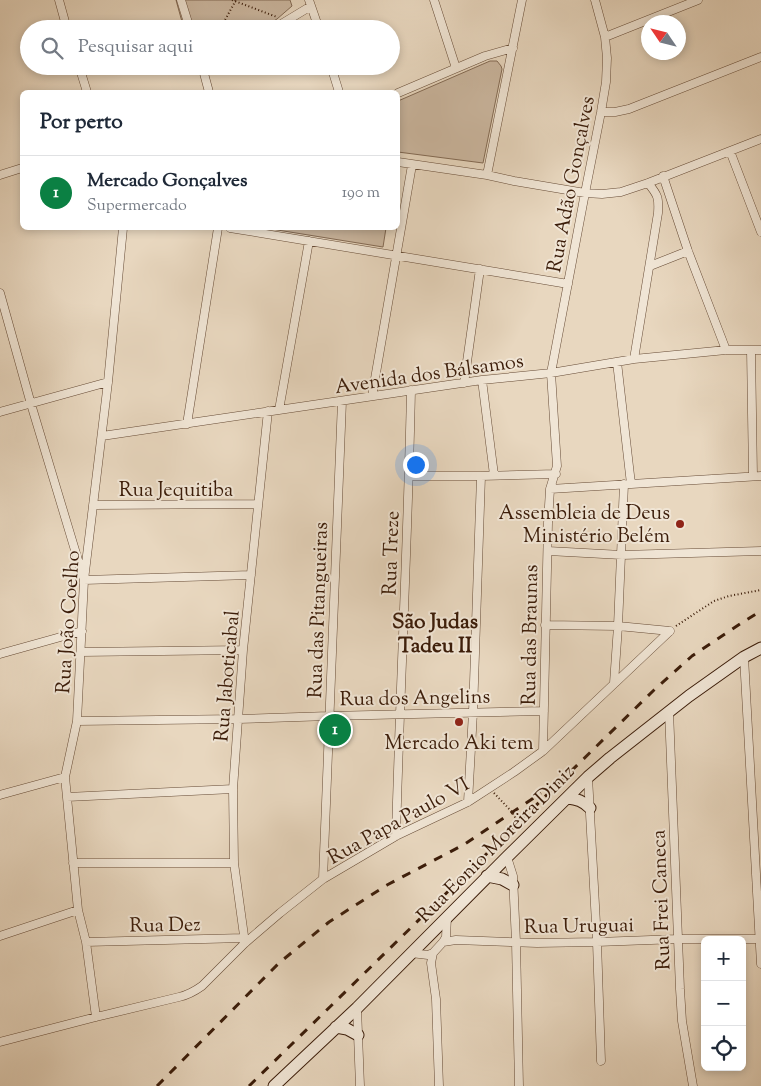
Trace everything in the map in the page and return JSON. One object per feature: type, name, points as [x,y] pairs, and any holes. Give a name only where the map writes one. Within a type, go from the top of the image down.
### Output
[{"type":"main road","name":"Rua Eonio Moreira Diniz","points":[[274,1086],[356,1008],[588,777],[689,696],[744,657],[761,648]]},
{"type":"main road","points":[[568,798],[577,799],[590,808]]},
{"type":"main road","points":[[488,876],[502,879],[513,885]]},
{"type":"main road","points":[[336,1027],[348,1029],[358,1035]]},
{"type":"street","points":[[59,0],[65,20]]},
{"type":"street","points":[[181,0],[187,20]]},
{"type":"street","points":[[434,0],[456,68]]},
{"type":"street","points":[[487,175],[522,0]]},
{"type":"street","name":"Rua Adão Gonçalves","points":[[551,373],[606,82],[607,58],[605,37],[595,0]]},
{"type":"street","points":[[605,37],[698,0]]},
{"type":"street","points":[[286,20],[310,3],[316,20]]},
{"type":"street","points":[[400,92],[485,56],[513,48]]},
{"type":"street","points":[[601,112],[629,109],[761,57]]},
{"type":"street","points":[[82,75],[86,90]]},
{"type":"street","points":[[204,75],[208,90]]},
{"type":"street","points":[[334,75],[338,90]]},
{"type":"street","points":[[400,162],[487,175],[584,193],[602,194],[621,192],[648,183],[761,139]]},
{"type":"street","points":[[730,151],[761,232]]},
{"type":"street","points":[[372,396],[412,165]]},
{"type":"street","points":[[0,175],[20,169]]},
{"type":"street","points":[[663,176],[688,251],[726,350]]},
{"type":"street","points":[[634,359],[658,214],[657,195],[648,183]]},
{"type":"street","points":[[658,214],[662,210],[674,210]]},
{"type":"street","name":"Rua João Coelho","points":[[96,1017],[86,942],[78,910],[65,777],[77,721],[84,580],[108,382],[123,230]]},
{"type":"street","points":[[187,424],[218,230]]},
{"type":"street","points":[[242,230],[568,284]]},
{"type":"street","points":[[279,410],[309,241]]},
{"type":"street","points":[[650,266],[688,251]]},
{"type":"street","points":[[464,383],[480,269]]},
{"type":"street","points":[[0,293],[84,580],[251,575]]},
{"type":"street","name":"Avenida dos Bálsamos","points":[[102,436],[482,380],[551,373],[634,359],[726,350],[761,350]]},
{"type":"street","points":[[550,488],[757,476],[757,401],[751,350]]},
{"type":"street","points":[[614,683],[627,484],[617,362]]},
{"type":"street","name":"Rua das Braunas","points":[[543,751],[550,488],[558,466],[551,373]]},
{"type":"street","points":[[482,380],[494,475]]},
{"type":"street","points":[[0,412],[108,382]]},
{"type":"street","name":"Rua Treze","points":[[396,836],[399,715],[410,476],[411,390]]},
{"type":"street","name":"Rua das Pitangueiras","points":[[323,880],[342,401]]},
{"type":"street","name":"Rua Jaboticabal","points":[[245,941],[234,863],[233,789],[243,650],[268,411]]},
{"type":"street","points":[[410,476],[556,474]]},
{"type":"street","points":[[468,802],[481,476]]},
{"type":"street","name":"Rua Jequitiba","points":[[93,505],[258,504]]},
{"type":"street","points":[[548,551],[622,555],[761,551]]},
{"type":"street","points":[[545,626],[618,626],[670,631]]},
{"type":"street","points":[[0,654],[82,631]]},
{"type":"street","name":"Rua Papa Paulo VI","points":[[0,1042],[188,995],[202,986],[245,941],[323,880],[396,836],[468,802],[543,751],[670,631]]},
{"type":"street","points":[[81,652],[243,650]]},
{"type":"street","points":[[744,657],[761,964]]},
{"type":"street","name":"Rua dos Angelins","points":[[77,721],[544,711]]},
{"type":"street","name":"Rua Frei Caneca","points":[[669,712],[682,1021],[694,1086]]},
{"type":"street","points":[[0,794],[65,777]]},
{"type":"street","points":[[588,777],[601,1061]]},
{"type":"street","points":[[67,797],[233,789]]},
{"type":"street","points":[[507,857],[513,876],[519,1086]]},
{"type":"street","points":[[73,863],[234,863]]},
{"type":"street","points":[[0,936],[78,910]]},
{"type":"street","points":[[411,953],[428,954],[445,938],[447,917]]},
{"type":"street","name":"Rua Uruguai","points":[[445,938],[516,942],[760,939]]},
{"type":"street","name":"Rua Dez","points":[[86,942],[245,941]]},
{"type":"street","points":[[428,954],[436,999],[439,1086]]},
{"type":"street","points":[[356,1008],[360,1086]]},
{"type":"path","points":[[232,0],[286,20]]},
{"type":"path","points":[[225,20],[236,1]]},
{"type":"path","points":[[670,631],[714,600],[761,590]]},
{"type":"path","points":[[490,788],[512,812],[527,837]]},
{"type":"shaded area","points":[[176,0],[290,0],[292,6],[275,20],[182,20]]},
{"type":"shaded area","points":[[490,61],[497,61],[502,69],[483,163],[400,152],[400,100]]},
{"type":"shaded area","points":[[277,230],[386,230],[383,247]]},
{"type":"railway","points":[[249,1086],[653,691],[692,656],[761,611]]},
{"type":"railway","points":[[157,1086],[279,963],[329,922],[387,885],[465,844],[541,793]]},
{"type":"place","name":"Assembleia de Deus Ministério Belém","points":[[680,524]]},
{"type":"place","name":"Mercado Aki tem","points":[[459,722]]},
{"type":"place","name":"Mercado Gonçalves","points":[[335,730]]},
{"type":"district","name":"São Judas Tadeu II","points":[[435,633]]}]
